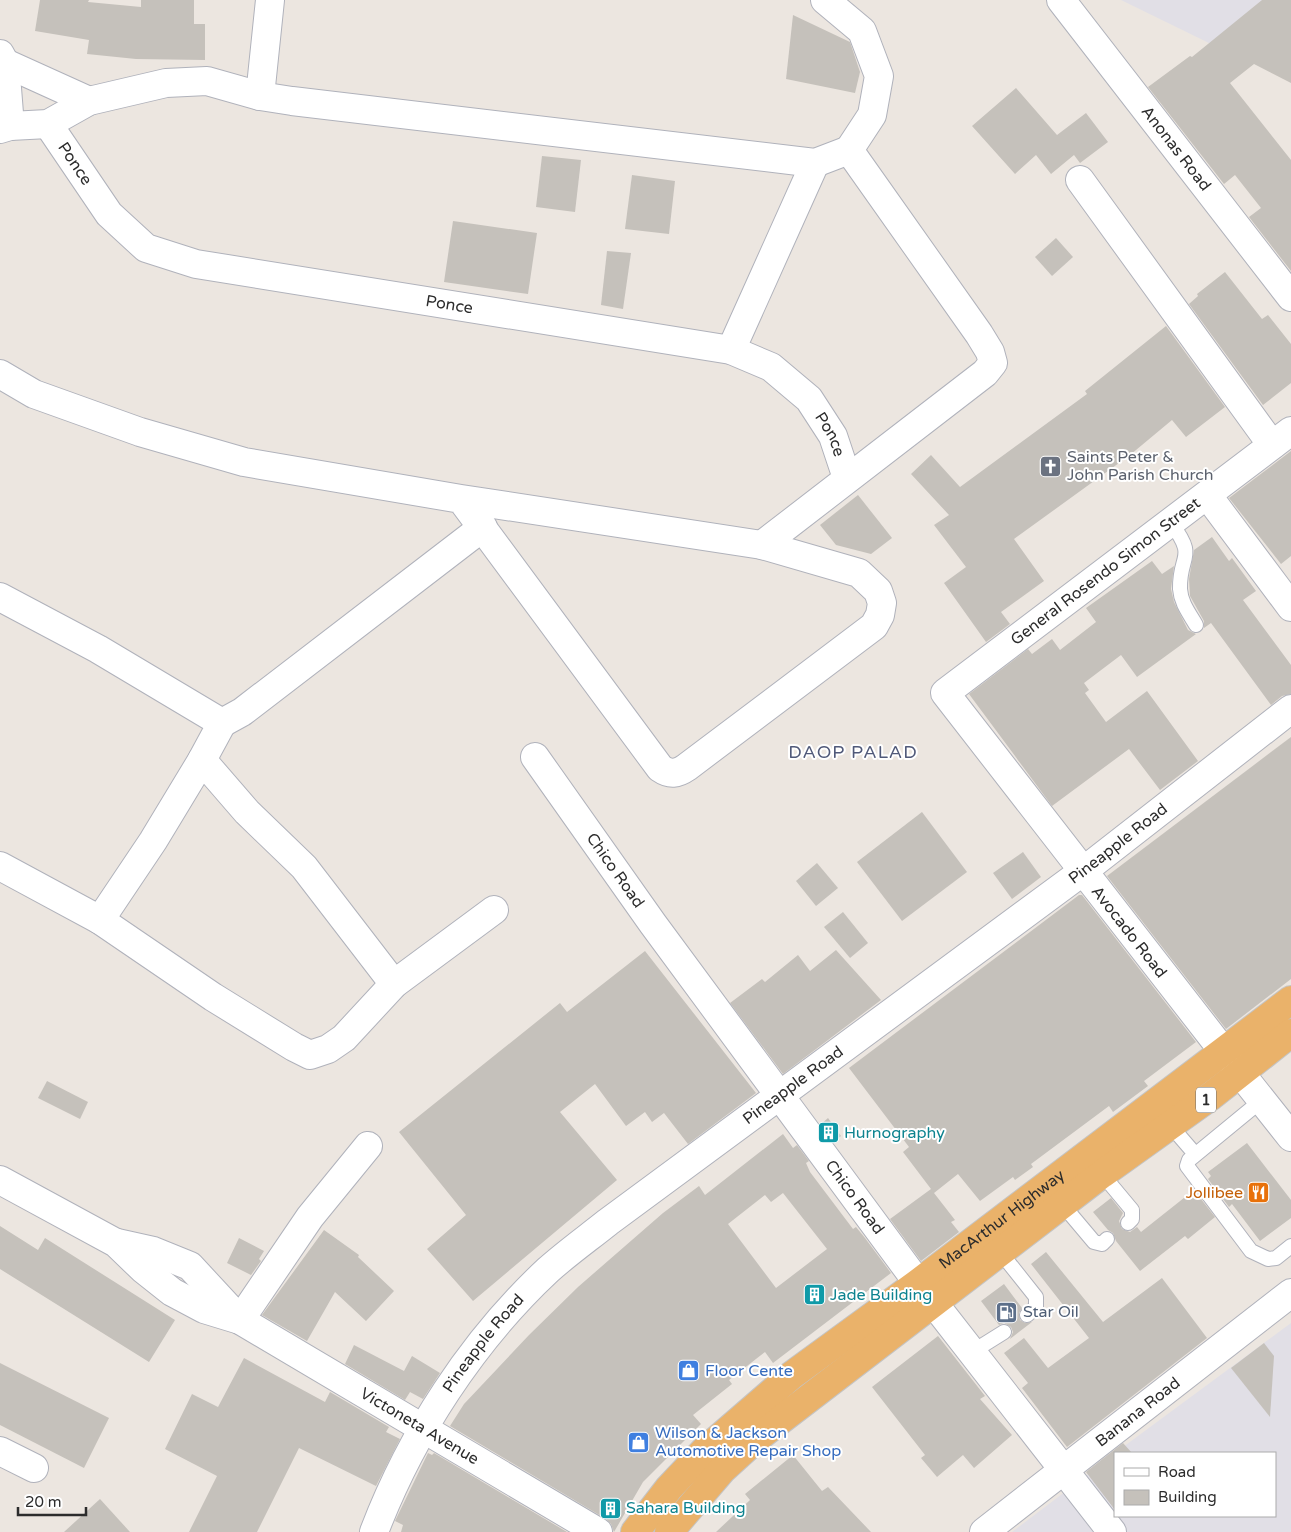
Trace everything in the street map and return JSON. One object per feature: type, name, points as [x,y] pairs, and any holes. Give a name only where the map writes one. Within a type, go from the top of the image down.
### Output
[{"type":"highway","name":"MacArthur Highway","points":[[669,1532],[722,1470],[926,1293],[1192,1073],[1224,1052],[1291,1000]]},
{"type":"highway","name":"MacArthur Highway","points":[[635,1532],[669,1488],[704,1452],[740,1418],[792,1375],[926,1293],[1001,1254],[1062,1204],[1170,1126],[1291,1033]]},
{"type":"street","points":[[260,96],[270,0]]},
{"type":"street","points":[[89,101],[2,58],[5,128],[48,124],[89,101],[166,83],[207,80],[260,96],[815,163],[849,150],[872,114],[879,76],[862,31],[825,0]]},
{"type":"street","name":"Anonas Road","points":[[1061,0],[1291,297]]},
{"type":"street","name":"Ponce","points":[[48,124],[109,214],[146,248],[196,264],[731,350],[771,367],[809,399],[833,436],[847,478]]},
{"type":"street","points":[[762,545],[985,373],[994,360],[979,334],[849,150]]},
{"type":"street","points":[[731,350],[815,163]]},
{"type":"street","points":[[1080,180],[1282,438]]},
{"type":"street","points":[[0,374],[43,398],[140,432],[244,462],[461,499],[762,545],[859,573],[878,591],[882,603],[880,615],[874,626],[679,773],[668,774],[660,768],[461,499]]},
{"type":"street","name":"General Rosendo Simon Street","points":[[945,693],[1208,496],[1282,438]]},
{"type":"street","points":[[1208,496],[1291,607]]},
{"type":"street","points":[[100,920],[153,841],[222,723],[242,712],[483,527]]},
{"type":"street","points":[[0,597],[98,649],[222,723]]},
{"type":"street","name":"Avocado Road","points":[[945,693],[1082,872],[1291,1137]]},
{"type":"street","name":"Pineapple Road","points":[[374,1532],[387,1497],[447,1390],[502,1319],[548,1270],[608,1222],[1082,872],[1291,709]]},
{"type":"street","name":"Chico Road","points":[[535,757],[653,924],[926,1293],[1112,1532]]},
{"type":"street","points":[[202,760],[247,812],[304,867],[394,984]]},
{"type":"street","points":[[0,866],[100,920],[213,997],[310,1055],[328,1049],[344,1038],[394,984],[494,910]]},
{"type":"street","points":[[240,1320],[310,1217],[368,1146]]},
{"type":"street","name":"Victoneta Avenue","points":[[0,1180],[116,1243],[143,1269],[172,1292],[204,1309],[240,1320],[598,1532]]},
{"type":"street","name":"Banana Road","points":[[984,1532],[1291,1293]]},
{"type":"street","points":[[0,1451],[34,1468]]},
{"type":"lane","points":[[1171,523],[1185,542],[1186,560],[1181,573],[1180,590],[1183,603],[1196,625]]},
{"type":"lane","points":[[1262,1100],[1195,1154],[1189,1160],[1187,1166],[1189,1172],[1251,1251],[1268,1259],[1276,1258],[1291,1246]]},
{"type":"lane","points":[[1170,1126],[1195,1154]]},
{"type":"lane","points":[[1102,1174],[1132,1210],[1132,1220],[1128,1223]]},
{"type":"lane","points":[[1062,1204],[1094,1242],[1102,1244],[1107,1239]]},
{"type":"lane","points":[[1001,1254],[1036,1297],[1036,1307],[1027,1315]]},
{"type":"lane","points":[[972,1352],[1004,1332]]},
{"type":"shaded area","points":[[1121,0],[1263,0],[1211,44]]},
{"type":"shaded area","points":[[1291,1323],[1291,1532],[1012,1532],[1114,1455],[1114,1517],[1276,1517],[1276,1452],[1116,1452]]},
{"type":"building","points":[[40,0],[89,0],[88,2],[141,7],[141,0],[194,0],[194,24],[205,24],[205,60],[136,59],[87,54],[89,40],[35,31]]},
{"type":"building","points":[[1262,0],[1291,0],[1291,83],[1254,64],[1230,83],[1291,160],[1291,271],[1249,217],[1261,208],[1235,175],[1224,184],[1148,87],[1190,56],[1192,57]]},
{"type":"building","points":[[793,15],[850,42],[860,72],[855,93],[786,79]]},
{"type":"building","points":[[1016,88],[1057,135],[1086,113],[1108,142],[1080,163],[1074,155],[1051,174],[1036,155],[1015,174],[972,126]]},
{"type":"building","points":[[542,156],[581,160],[575,212],[536,207]]},
{"type":"building","points":[[632,175],[675,181],[669,234],[625,229]]},
{"type":"building","points":[[453,221],[537,233],[528,294],[444,282]]},
{"type":"building","points":[[1056,238],[1073,257],[1052,276],[1035,257]]},
{"type":"building","points":[[607,251],[631,253],[623,309],[601,305]]},
{"type":"building","points":[[1225,272],[1262,319],[1268,315],[1291,344],[1291,383],[1263,405],[1189,304],[1198,296],[1197,294]]},
{"type":"building","points":[[1166,326],[1225,407],[1186,437],[1172,420],[1130,455],[1014,539],[1044,581],[1001,612],[1010,624],[986,642],[944,583],[966,567],[934,525],[949,515],[911,474],[931,455],[960,487],[1087,394],[1085,391]]},
{"type":"building","points":[[1291,451],[1291,556],[1281,564],[1229,498]]},
{"type":"building","points":[[858,495],[892,538],[871,554],[836,545],[820,525]]},
{"type":"building","points":[[1212,537],[1229,561],[1232,558],[1256,591],[1243,600],[1291,665],[1291,694],[1282,696],[1271,705],[1211,623],[1204,628],[1204,621],[1190,596],[1189,579],[1194,550]]},
{"type":"building","points":[[1152,561],[1162,574],[1174,566],[1171,589],[1174,602],[1188,630],[1196,634],[1137,677],[1121,655],[1084,683],[1089,690],[1085,693],[1106,722],[1147,691],[1198,761],[1160,790],[1129,749],[1052,806],[969,694],[1028,649],[1032,654],[1052,639],[1060,650],[1096,622],[1086,608]]},
{"type":"building","points":[[1291,737],[1291,979],[1226,1029],[1107,876]]},
{"type":"building","points":[[922,812],[967,872],[902,921],[857,862]]},
{"type":"building","points":[[1023,852],[1041,877],[1012,899],[993,873]]},
{"type":"building","points":[[817,863],[838,888],[816,906],[796,881]]},
{"type":"building","points":[[1079,895],[1082,895],[1196,1042],[1144,1081],[1148,1086],[1113,1112],[1109,1106],[1031,1164],[1033,1167],[1015,1180],[1013,1177],[980,1201],[958,1174],[934,1193],[955,1220],[951,1222],[959,1232],[921,1261],[890,1219],[931,1189],[903,1152],[909,1147],[849,1068]]},
{"type":"building","points":[[843,912],[868,943],[850,958],[824,927]]},
{"type":"building","points":[[836,950],[881,1000],[783,1074],[730,1003],[762,979],[765,982],[798,955],[810,971]]},
{"type":"building","points":[[645,951],[756,1093],[688,1144],[664,1113],[652,1122],[645,1112],[626,1126],[595,1084],[560,1112],[617,1180],[473,1301],[427,1249],[466,1215],[399,1132],[560,1003],[567,1012]]},
{"type":"building","points":[[47,1081],[88,1102],[80,1119],[38,1098]]},
{"type":"building","name":"Hurnography","points":[[828,1118],[841,1136],[833,1142],[820,1125]]},
{"type":"building","points":[[783,1134],[793,1148],[797,1145],[809,1161],[806,1163],[810,1172],[853,1229],[856,1227],[891,1273],[773,1363],[765,1352],[729,1380],[732,1384],[693,1415],[701,1424],[643,1482],[614,1532],[611,1524],[606,1519],[450,1426],[464,1404],[529,1335],[578,1287],[663,1213],[699,1186],[705,1195]],"holes":[[[783,1193],[827,1249],[776,1288],[728,1224],[765,1195],[771,1202]]]},
{"type":"building","points":[[1247,1143],[1291,1200],[1291,1218],[1260,1241],[1232,1204],[1229,1207],[1208,1179],[1211,1176],[1208,1172]]},
{"type":"building","points":[[1194,1190],[1215,1217],[1188,1239],[1185,1236],[1140,1271],[1116,1241],[1113,1233],[1108,1230],[1093,1212],[1111,1198],[1123,1213],[1119,1221],[1122,1229],[1130,1232],[1137,1227],[1141,1232]]},
{"type":"building","points":[[0,1226],[38,1250],[45,1238],[175,1320],[149,1362],[0,1269]]},
{"type":"building","points":[[324,1230],[359,1255],[358,1257],[394,1291],[366,1321],[335,1292],[307,1341],[262,1315]]},
{"type":"building","points":[[239,1238],[264,1251],[259,1259],[261,1261],[251,1275],[227,1263]]},
{"type":"building","points":[[1046,1252],[1103,1322],[1162,1278],[1207,1338],[1067,1447],[1022,1388],[1028,1383],[1004,1353],[1024,1338],[1048,1368],[1089,1338],[1031,1264]]},
{"type":"building","name":"Star Oil","points":[[1004,1284],[1022,1308],[1019,1313],[1020,1320],[1025,1323],[1032,1322],[1010,1339],[1013,1332],[1011,1327],[1004,1323],[999,1325],[981,1301]]},
{"type":"building","points":[[938,1336],[985,1396],[980,1399],[1012,1435],[974,1468],[963,1455],[937,1477],[921,1458],[925,1455],[872,1387]]},
{"type":"building","points":[[1264,1343],[1274,1356],[1270,1417],[1231,1368]]},
{"type":"building","points":[[354,1345],[404,1371],[412,1356],[440,1373],[423,1399],[410,1392],[405,1400],[345,1364]]},
{"type":"building","points":[[244,1358],[325,1402],[330,1392],[389,1427],[386,1432],[400,1439],[376,1486],[299,1448],[257,1532],[189,1532],[217,1476],[165,1449],[192,1394],[218,1407]]},
{"type":"building","points":[[0,1363],[109,1418],[84,1468],[0,1425]]},
{"type":"building","points":[[1123,1443],[1131,1452],[1114,1452],[1114,1509],[1086,1472]]},
{"type":"building","points":[[428,1453],[432,1455],[434,1453],[567,1532],[401,1532],[403,1525],[395,1521]]},
{"type":"building","points":[[793,1455],[822,1491],[828,1487],[871,1532],[716,1532],[750,1500],[745,1494]]},
{"type":"building","points":[[100,1499],[130,1532],[64,1532]]},
{"type":"place","name":"Saints Peter & John Parish Church","points":[[1051,466]]},
{"type":"place","name":"Hurnography","points":[[828,1133]]},
{"type":"place","name":"Jollibee","points":[[1259,1193]]},
{"type":"place","name":"Jade Building","points":[[814,1295]]},
{"type":"place","name":"Star Oil","points":[[1007,1312]]},
{"type":"place","name":"Floor Cente","points":[[689,1371]]},
{"type":"place","name":"Wilson & Jackson Automotive Repair Shop","points":[[639,1442]]},
{"type":"place","name":"Sahara Building","points":[[610,1508]]},
{"type":"district","name":"DAOP PALAD","points":[[853,752]]}]
